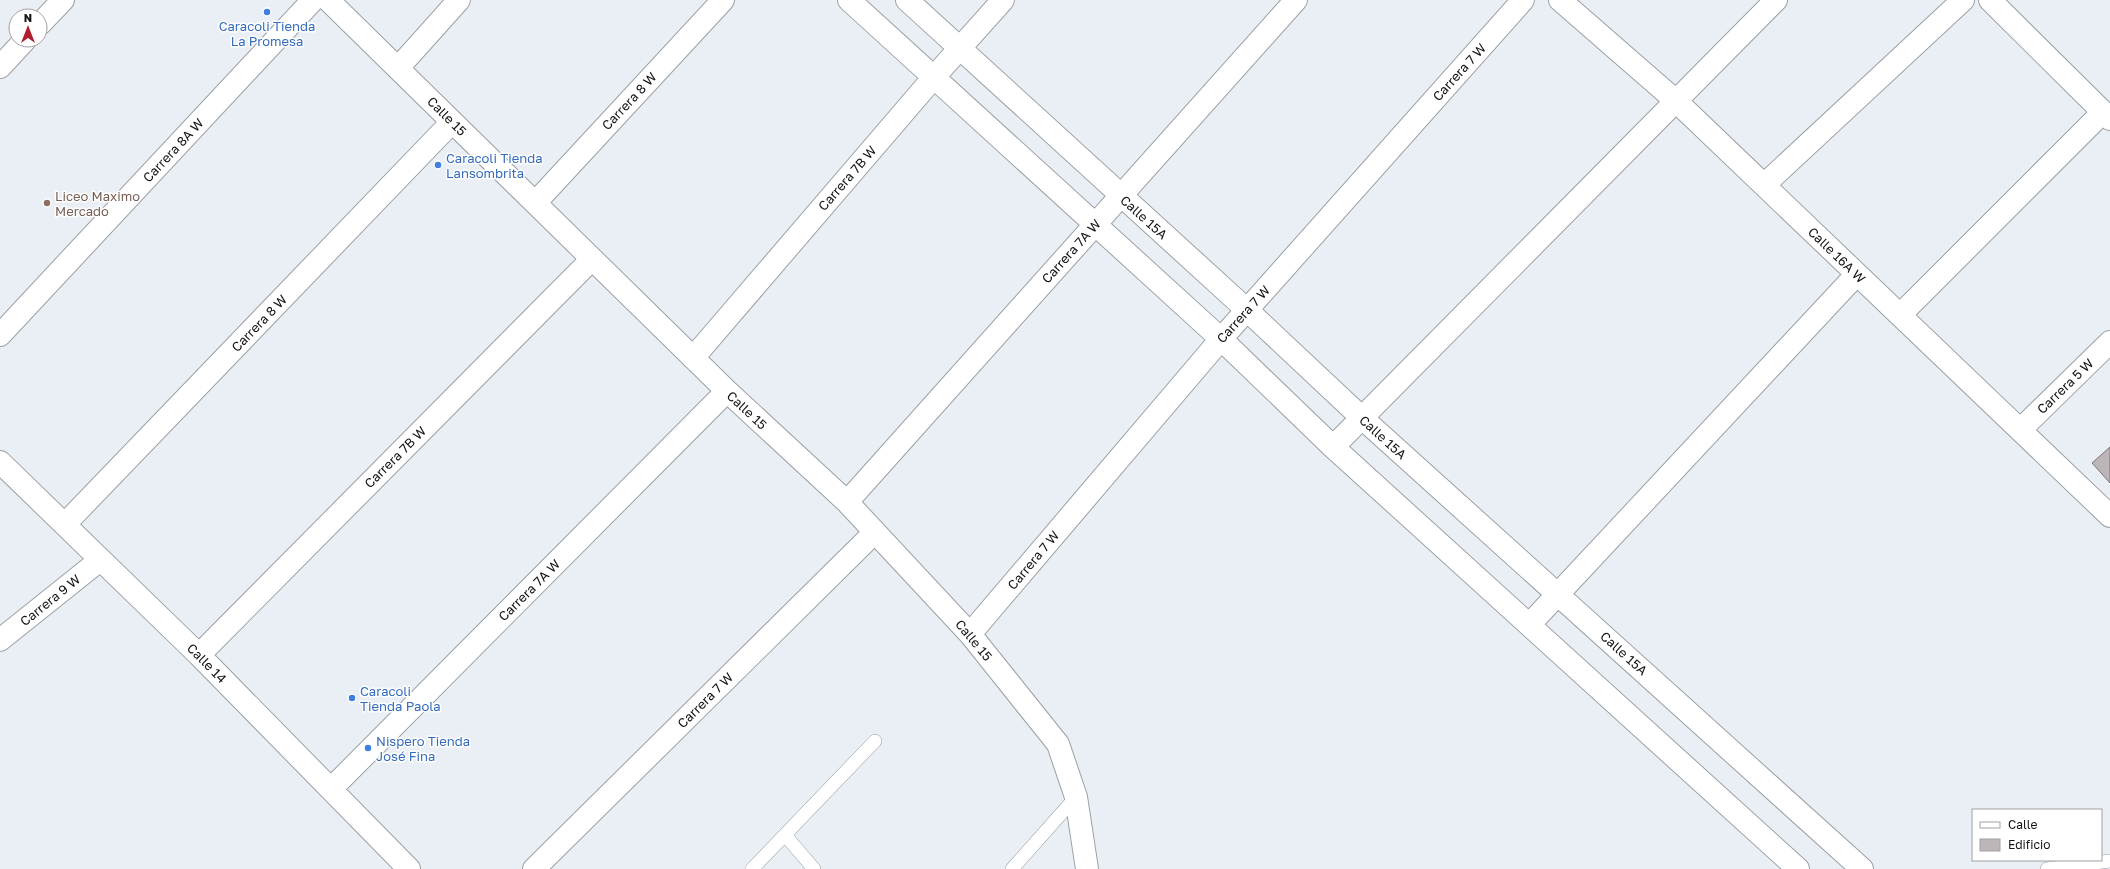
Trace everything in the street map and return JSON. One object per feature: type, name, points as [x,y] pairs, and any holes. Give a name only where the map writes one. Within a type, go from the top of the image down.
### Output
[{"type":"street","points":[[48,16],[63,0]]},
{"type":"street","name":"Carrera 8A W","points":[[0,335],[313,0]]},
{"type":"street","name":"Calle 15","points":[[328,0],[727,391],[847,502],[970,634],[1058,744],[1076,797],[1087,869]]},
{"type":"street","points":[[398,68],[459,0]]},
{"type":"street","name":"Carrera 8 W","points":[[535,203],[723,0]]},
{"type":"street","points":[[849,0],[1094,225],[1221,339],[1333,446],[1798,869]]},
{"type":"street","name":"Calle 15A","points":[[907,0],[1247,310],[1361,418],[1862,869]]},
{"type":"street","name":"Carrera 7B W","points":[[693,358],[934,77],[1003,0]]},
{"type":"street","name":"Carrera 7A W","points":[[847,502],[1296,0]]},
{"type":"street","name":"Carrera 7 W","points":[[970,634],[1221,339],[1523,0]]},
{"type":"street","name":"Calle 16A W","points":[[1560,0],[1676,101],[2110,516]]},
{"type":"street","points":[[1333,446],[1776,0]]},
{"type":"street","points":[[1764,185],[1963,0]]},
{"type":"street","points":[[1900,315],[2106,115],[1990,0]]},
{"type":"street","points":[[0,67],[18,48]]},
{"type":"street","name":"Carrera 8 W","points":[[65,524],[452,122]]},
{"type":"street","name":"Carrera 7B W","points":[[199,655],[592,258]]},
{"type":"street","points":[[1530,624],[1857,274]]},
{"type":"street","name":"Carrera 5 W","points":[[2020,430],[2110,342]]},
{"type":"street","name":"Carrera 7A W","points":[[331,789],[727,391]]},
{"type":"street","name":"Calle 14","points":[[0,462],[199,655],[409,869]]},
{"type":"street","name":"Carrera 7 W","points":[[534,869],[875,532]]},
{"type":"street","name":"Carrera 9 W","points":[[0,640],[100,560]]},
{"type":"lane","points":[[752,869],[875,741]]},
{"type":"lane","points":[[1012,869],[1076,797]]},
{"type":"lane","points":[[785,835],[814,869]]},
{"type":"lane","points":[[2046,869],[2110,861]]},
{"type":"building","points":[[2110,447],[2110,483],[2092,463]]},
{"type":"place","name":"Caracoli Tienda La Promesa","points":[[267,12]]},
{"type":"place","name":"Caracoli Tienda Lansombrita","points":[[438,165]]},
{"type":"place","name":"Liceo Maximo Mercado","points":[[47,203]]},
{"type":"place","name":"Caracoli Tienda Paola","points":[[352,698]]},
{"type":"place","name":"Nispero Tienda José Fina","points":[[368,748]]}]
